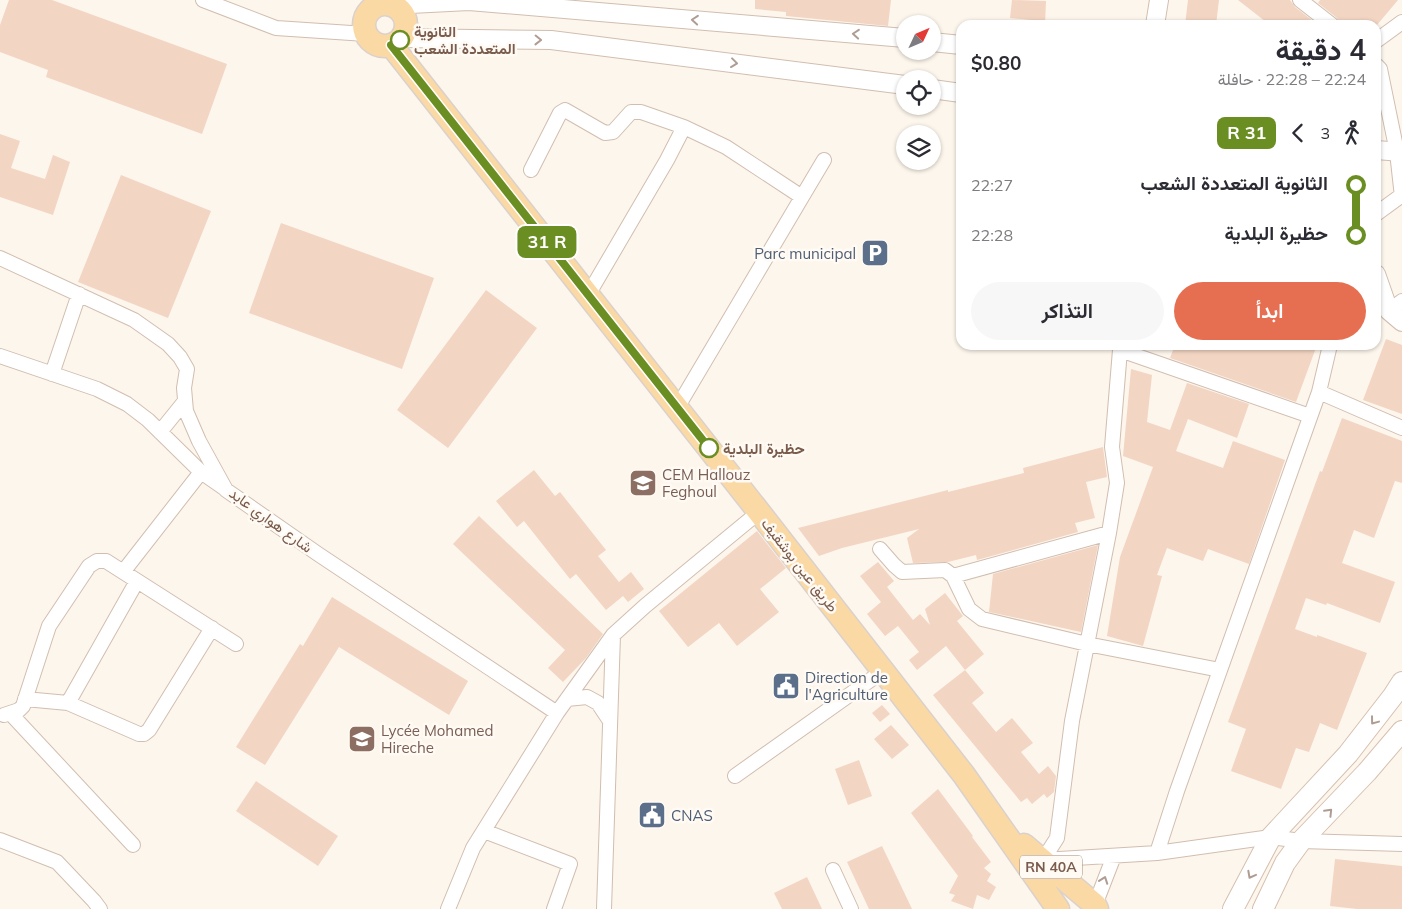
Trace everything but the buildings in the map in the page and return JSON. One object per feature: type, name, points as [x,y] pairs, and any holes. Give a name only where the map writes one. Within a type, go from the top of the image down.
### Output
[{"type":"main road","points":[[380,5],[391,5],[400,11],[404,17],[405,31],[397,42],[383,46],[376,44],[370,40],[364,16],[380,5]]},
{"type":"main road","name":"طريق عين بوشقيف","points":[[397,42],[588,295],[964,775],[1002,828]]},
{"type":"main road","points":[[1233,909],[1271,837],[1348,754],[1402,682]]},
{"type":"main road","points":[[1264,909],[1285,863],[1301,841],[1367,772],[1402,730]]},
{"type":"main road","name":"RN 40A","points":[[1002,828],[1043,860],[1096,907]]},
{"type":"main road","name":"RN 40A","points":[[1002,828],[1058,909]]},
{"type":"street","points":[[203,0],[276,28],[364,16]]},
{"type":"street","points":[[391,5],[469,0],[896,37]]},
{"type":"street","points":[[520,0],[544,8]]},
{"type":"street","points":[[1156,20],[1159,0]]},
{"type":"street","points":[[1308,2],[1327,20]]},
{"type":"street","points":[[1381,37],[1402,22]]},
{"type":"street","points":[[397,42],[551,40],[896,84]]},
{"type":"street","points":[[941,43],[956,44]]},
{"type":"street","points":[[1381,74],[1399,152],[1402,196],[1381,211]]},
{"type":"street","points":[[941,90],[956,92]]},
{"type":"street","points":[[531,170],[560,113],[566,110],[605,133],[613,132],[631,112],[641,112],[684,127],[726,147],[802,197]]},
{"type":"street","points":[[588,295],[667,160],[684,127]]},
{"type":"street","points":[[1381,150],[1399,152]]},
{"type":"street","points":[[677,408],[824,160]]},
{"type":"street","name":"شارع هواري عابد","points":[[0,258],[134,320],[168,344],[180,357],[187,369],[184,388],[186,411],[199,441],[226,490],[318,554],[557,713]]},
{"type":"street","points":[[1381,282],[1398,311]]},
{"type":"street","points":[[52,374],[78,294]]},
{"type":"street","points":[[1043,860],[1057,838],[1072,720],[1110,532],[1116,484],[1112,447],[1120,350],[1310,416]]},
{"type":"street","points":[[1157,853],[1177,790],[1319,392],[1329,350]]},
{"type":"street","points":[[0,356],[97,389],[127,404],[148,420],[201,472],[226,490]]},
{"type":"street","points":[[1319,392],[1402,428]]},
{"type":"street","points":[[160,432],[185,401]]},
{"type":"street","points":[[123,572],[201,472]]},
{"type":"street","points":[[448,909],[473,848],[557,713],[613,635],[645,606],[759,512]]},
{"type":"street","points":[[953,576],[1110,532]]},
{"type":"street","points":[[880,549],[902,572],[945,570],[953,576],[969,609],[982,619],[1086,644],[1220,670]]},
{"type":"street","points":[[133,845],[4,717],[23,706],[49,626],[89,566],[97,561],[106,561],[236,644]]},
{"type":"street","points":[[68,702],[137,581]]},
{"type":"street","points":[[25,699],[68,702],[139,734],[144,734],[149,730],[212,628]]},
{"type":"street","points":[[604,909],[613,635]]},
{"type":"street","points":[[735,776],[883,671]]},
{"type":"street","points":[[567,699],[587,697],[598,704],[610,721]]},
{"type":"street","points":[[484,831],[570,864],[554,909]]},
{"type":"street","points":[[1043,860],[1157,853],[1271,837],[1301,841],[1402,844]]},
{"type":"street","points":[[0,840],[57,862],[100,909]]},
{"type":"street","points":[[1096,907],[1114,856]]},
{"type":"street","points":[[833,870],[851,909]]},
{"type":"bus line","points":[[400,40],[391,45],[709,448]]},
{"type":"place","name":"الثانوية المتعددة الشعب","points":[[400,40]]},
{"type":"place","name":"Parc municipal","points":[[875,253]]},
{"type":"place","name":"حظيرة البلدية","points":[[709,448]]},
{"type":"place","name":"CEM Hallouz Feghoul","points":[[643,483]]},
{"type":"place","name":"Direction de l'Agriculture","points":[[786,686]]},
{"type":"place","name":"Lycée Mohamed Hireche","points":[[362,739]]},
{"type":"place","name":"CNAS","points":[[652,815]]}]
